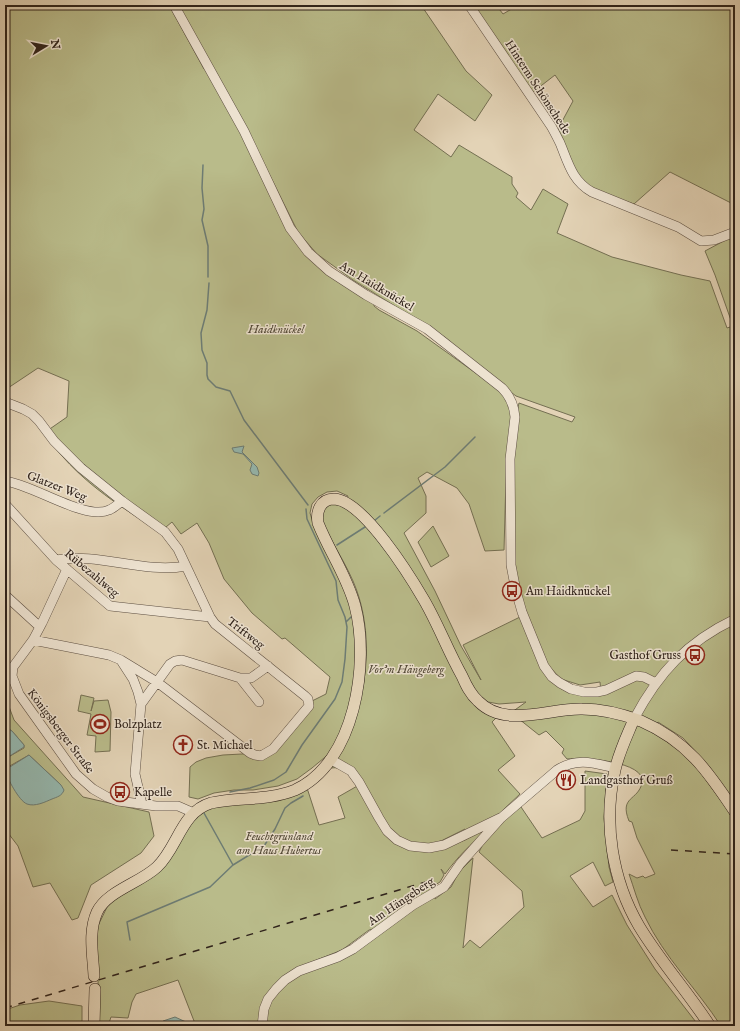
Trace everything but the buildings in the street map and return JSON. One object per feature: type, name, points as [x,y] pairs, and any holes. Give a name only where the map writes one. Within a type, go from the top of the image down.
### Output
[{"type":"main road","points":[[94,976],[92,935],[97,912],[107,900],[161,863],[172,848],[186,822],[194,813],[202,806],[211,803],[269,797],[296,789],[318,773],[330,759],[344,734],[353,708],[359,679],[360,658],[358,625],[354,605],[344,576],[318,523],[317,516],[319,507],[322,503],[330,500],[336,499],[345,502],[358,511],[373,526],[393,552],[425,600],[470,692],[485,708],[497,713],[512,715],[570,709],[592,709],[612,712],[634,719],[658,729],[687,750],[712,778],[735,812]]},
{"type":"main road","points":[[634,719],[615,768],[611,792],[610,833],[615,866],[624,894],[633,915],[646,938],[710,1026]]},
{"type":"main road","points":[[94,1026],[95,989]]},
{"type":"street","name":"Am Haidknückel","points":[[174,5],[234,112],[290,228],[302,245],[318,261],[349,285],[427,329],[502,388],[510,398],[515,417],[510,459],[511,565],[519,604],[544,666],[552,677],[560,683],[571,689],[584,692],[606,690],[636,676],[644,676],[656,683]]},
{"type":"street","name":"Hinterm Schönschede","points":[[469,5],[551,126],[560,142],[568,165],[584,188],[678,227],[701,241],[714,240],[735,232]]},
{"type":"street","name":"Triftweg","points":[[5,402],[32,414],[54,441],[73,460],[122,501],[164,530],[178,549],[210,617],[218,627],[305,696],[310,703],[308,708],[273,749],[261,756],[255,756],[157,682]]},
{"type":"street","name":"Glatzer Weg","points":[[5,481],[17,483],[82,509],[97,512],[112,509],[122,501]]},
{"type":"street","name":"Rübezahlweg","points":[[5,504],[56,560],[110,606],[210,617]]},
{"type":"street","points":[[56,560],[79,558],[168,568],[186,566]]},
{"type":"street","name":"Königsberger Straße","points":[[67,569],[33,640],[16,662],[12,670],[13,680],[21,698],[76,774],[93,789],[112,799],[156,806],[178,806],[194,813]]},
{"type":"street","points":[[5,595],[40,627]]},
{"type":"street","points":[[634,719],[648,693],[673,663],[690,646],[735,619]]},
{"type":"street","points":[[33,640],[109,655],[121,660],[157,682]]},
{"type":"street","points":[[121,660],[133,679],[141,704],[135,774],[142,804]]},
{"type":"street","points":[[141,704],[170,664],[178,660],[240,678],[251,678],[268,666]]},
{"type":"street","points":[[240,678],[259,702]]},
{"type":"street","points":[[330,759],[351,771],[359,782],[378,818],[387,831],[397,840],[410,846],[429,848],[444,845],[501,818]]},
{"type":"street","name":"Am Hängeberg","points":[[262,1026],[264,1009],[268,999],[285,980],[299,971],[338,957],[353,949],[413,905],[444,887],[460,864],[501,818],[557,770],[567,765],[579,762],[615,768]]},
{"type":"green space","points":[[5,5],[169,5],[204,69],[208,67],[249,145],[274,202],[290,233],[300,247],[324,270],[374,304],[374,306],[379,310],[417,331],[498,389],[508,401],[512,412],[506,478],[504,550],[485,551],[469,504],[457,488],[427,472],[418,478],[426,496],[426,513],[404,533],[435,591],[461,646],[481,680],[463,645],[520,617],[536,656],[554,683],[566,691],[586,694],[601,693],[600,682],[580,685],[561,679],[546,663],[520,600],[514,562],[512,446],[519,403],[572,422],[575,417],[516,396],[483,371],[446,338],[353,280],[317,254],[298,232],[243,122],[177,5],[421,5],[466,71],[492,95],[475,121],[438,94],[414,130],[451,157],[459,145],[512,177],[512,184],[518,193],[516,197],[531,210],[543,189],[568,204],[557,233],[612,257],[710,281],[727,328],[733,326],[705,251],[735,235],[735,802],[708,765],[683,738],[658,722],[651,732],[677,748],[700,772],[735,820],[735,1026],[721,1026],[662,946],[645,917],[638,901],[629,874],[637,878],[643,876],[645,878],[655,874],[637,838],[632,822],[629,821],[626,807],[630,799],[640,789],[642,783],[641,776],[634,770],[624,765],[612,762],[567,759],[562,753],[564,749],[546,731],[539,735],[519,719],[556,716],[559,706],[531,711],[512,712],[526,702],[499,704],[483,701],[476,694],[470,699],[482,710],[496,718],[492,722],[515,756],[498,770],[520,794],[499,815],[467,831],[465,829],[437,842],[438,844],[434,845],[436,850],[465,840],[485,829],[487,831],[464,851],[445,874],[441,869],[444,875],[440,882],[435,885],[435,899],[451,887],[459,872],[473,858],[463,948],[470,940],[480,948],[524,907],[522,891],[479,852],[491,832],[519,804],[542,838],[580,820],[585,811],[585,771],[607,774],[604,819],[609,867],[613,882],[605,886],[593,862],[570,876],[593,907],[612,895],[627,925],[655,969],[699,1026],[264,1026],[269,1003],[280,985],[295,975],[351,953],[370,941],[386,926],[369,930],[342,950],[294,969],[272,989],[261,1009],[261,1026],[196,1026],[178,980],[136,994],[132,1002],[128,1018],[111,1017],[108,1026],[95,1026],[99,998],[95,932],[109,903],[160,863],[170,852],[196,816],[214,805],[282,797],[307,789],[319,825],[345,818],[338,797],[359,785],[347,772],[339,768],[330,768],[350,729],[360,700],[366,666],[365,631],[359,597],[346,566],[326,530],[322,516],[323,508],[327,504],[332,502],[344,505],[348,496],[337,491],[327,492],[318,497],[312,504],[310,513],[315,529],[342,581],[351,606],[356,628],[358,658],[352,695],[343,731],[330,753],[297,779],[278,786],[253,790],[234,790],[214,793],[198,799],[189,797],[190,767],[196,762],[206,758],[223,755],[261,753],[271,748],[306,710],[312,701],[326,694],[330,677],[285,638],[282,639],[252,613],[224,579],[209,543],[197,523],[181,534],[172,522],[160,532],[97,489],[57,450],[44,433],[67,417],[69,381],[38,368],[5,390]]},
{"type":"green space","points":[[473,5],[496,5],[503,14],[515,7],[514,5],[735,5],[735,205],[670,172],[634,204],[600,192],[585,183],[574,169],[563,138],[558,129],[573,101],[555,75],[533,92]]},
{"type":"green space","points":[[433,526],[449,556],[431,567],[418,542]]},
{"type":"green space","name":"Bolzplatz","points":[[81,695],[94,698],[91,711],[94,701],[108,700],[111,712],[110,751],[95,752],[96,736],[87,735],[91,714],[78,711]]},
{"type":"green space","points":[[5,696],[14,720],[83,797],[149,812],[154,836],[141,853],[91,885],[78,918],[72,920],[50,883],[33,887],[18,846],[5,829],[5,759],[24,748],[24,745],[12,731],[5,727]],"holes":[[[29,755],[61,785],[8,767]]]},
{"type":"green space","points":[[49,1001],[82,1006],[82,1026],[5,1026],[5,1010],[20,1005]]},
{"type":"water","points":[[244,446],[242,452],[257,467],[259,473],[258,476],[252,474],[250,470],[252,464],[243,454],[234,452],[232,448]]},
{"type":"water","points":[[5,727],[12,731],[24,747],[5,759]]},
{"type":"water","points":[[29,755],[61,785],[64,790],[61,795],[37,805],[27,804],[20,799],[5,770]]},
{"type":"water","points":[[175,1017],[186,1022],[190,1026],[158,1026],[163,1021]]},
{"type":"waterway","points":[[203,165],[202,188],[204,209],[202,220],[208,246],[208,277]]},
{"type":"waterway","points":[[209,283],[207,310],[201,333],[202,350],[207,363],[208,379],[216,387],[230,391],[244,420],[308,505]]},
{"type":"waterway","points":[[384,513],[445,467],[475,437]]},
{"type":"waterway","points":[[230,792],[250,788],[274,780],[286,772],[302,745],[335,699],[342,682],[347,627],[345,617],[338,600],[336,581],[307,519],[306,509]]},
{"type":"waterway","points":[[374,521],[380,516]]},
{"type":"waterway","points":[[337,545],[365,527]]},
{"type":"waterway","points":[[346,622],[351,617]]},
{"type":"waterway","points":[[130,940],[127,922],[210,887],[233,865],[264,846],[275,829],[285,808],[303,796]]},
{"type":"waterway","points":[[204,813],[233,865]]},
{"type":"railway","points":[[671,850],[735,854]]},
{"type":"railway","points":[[5,1008],[432,880]]},
{"type":"place","name":"Am Haidknückel","points":[[512,591]]},
{"type":"place","name":"Gasthof Gruss","points":[[695,655]]},
{"type":"place","name":"Bolzplatz","points":[[100,724]]},
{"type":"place","name":"St. Michael","points":[[183,745]]},
{"type":"place","name":"Landgasthof Gruß","points":[[566,780]]},
{"type":"place","name":"Kapelle","points":[[120,792]]},
{"type":"park label","name":"Haidknückel","points":[[276,329]]},
{"type":"park label","name":"Vor'm Hängeberg","points":[[406,669]]},
{"type":"park label","name":"Feuchtgrünland am Haus Hubertus","points":[[279,843]]}]
